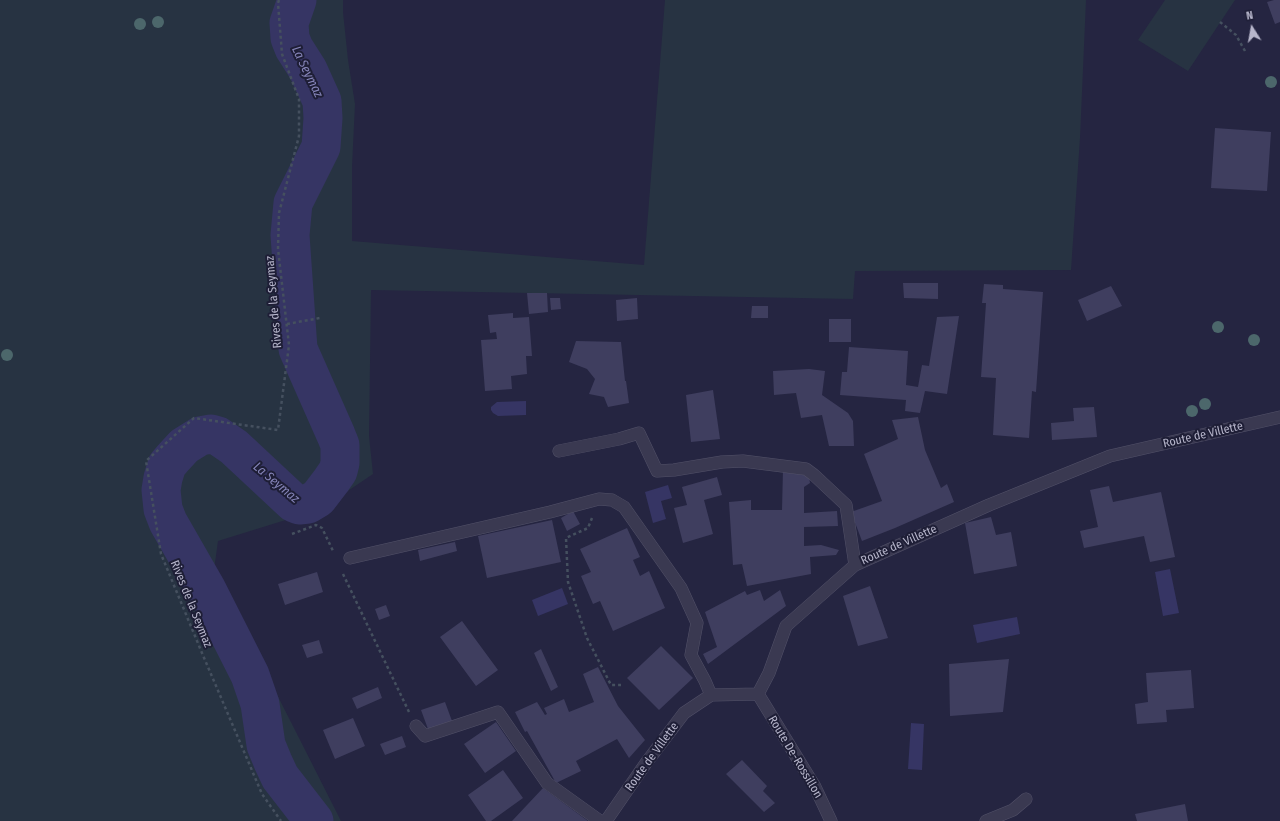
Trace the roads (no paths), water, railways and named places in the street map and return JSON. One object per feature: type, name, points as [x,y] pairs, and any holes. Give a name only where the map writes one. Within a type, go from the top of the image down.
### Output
[{"type":"street","name":"Route de Villette","points":[[758,694],[769,674],[786,626],[854,565],[989,505],[1110,456],[1280,417]]},
{"type":"street","points":[[559,451],[619,440],[639,433],[657,471],[674,470],[722,462],[743,461],[806,468],[846,505],[854,565]]},
{"type":"street","points":[[350,558],[550,512],[599,499],[612,500],[624,507],[681,588],[697,623],[690,655],[711,695],[758,694]]},
{"type":"street","name":"Route De-Rossillon","points":[[758,694],[815,787],[831,821]]},
{"type":"street","name":"Route de Villette","points":[[606,821],[646,763],[684,713],[711,695]]},
{"type":"street","points":[[416,726],[425,736],[498,712],[547,784],[600,821]]},
{"type":"street","points":[[986,821],[1013,810],[1026,799]]},
{"type":"waterway","name":"La Seymaz","points":[[297,0],[289,23],[290,38],[294,48],[308,70],[322,101],[323,118],[321,147],[293,203],[290,235],[298,349],[340,445],[340,463],[338,471],[318,498],[308,504],[299,505],[294,503],[234,447],[218,436],[211,434],[200,436],[184,446],[173,458],[167,465],[161,490],[163,509],[168,522],[207,590],[250,675],[260,704],[266,745],[273,762],[280,777],[314,821]]}]
